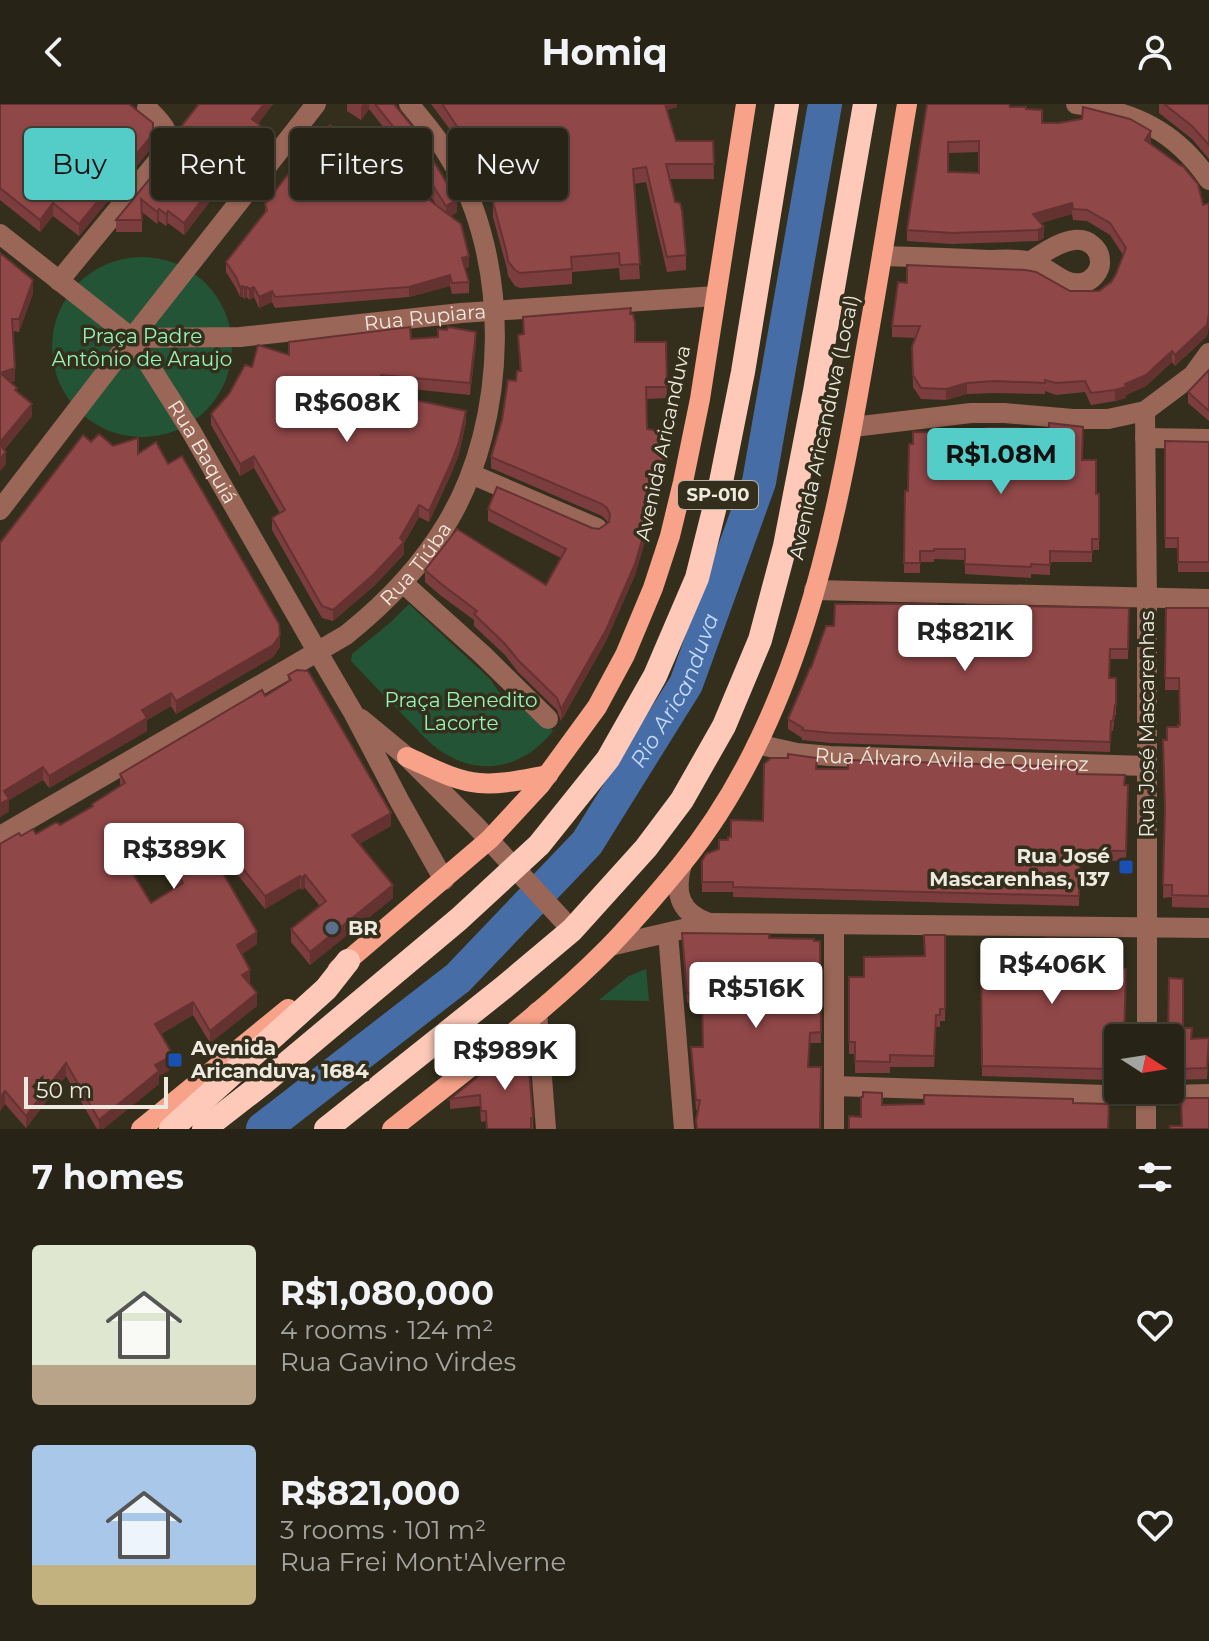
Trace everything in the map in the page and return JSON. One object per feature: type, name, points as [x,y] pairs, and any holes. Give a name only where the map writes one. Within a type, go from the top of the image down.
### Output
[{"type":"highway","name":"SP-010","points":[[204,1129],[520,872],[608,759],[655,676],[697,578],[721,482],[740,386],[787,104]]},
{"type":"highway","points":[[326,1129],[503,988],[646,848],[682,800],[724,726],[760,640],[785,546],[865,104]]},
{"type":"highway","points":[[171,1129],[326,989],[348,961]]},
{"type":"main road","name":"Avenida Aricanduva","points":[[490,839],[548,775],[597,707],[625,655],[653,588],[670,536],[700,399],[746,104]]},
{"type":"main road","name":"Avenida Aricanduva (Local)","points":[[392,1129],[537,1012],[610,946],[682,864],[716,816],[757,744],[800,640],[834,518],[853,427],[907,104]]},
{"type":"main road","points":[[407,757],[461,780],[479,783],[506,783],[548,775]]},
{"type":"main road","points":[[141,1129],[348,961],[490,839]]},
{"type":"street","points":[[0,510],[316,104]]},
{"type":"street","name":"Rua Tiúba","points":[[0,836],[346,635],[373,614],[403,583],[449,521],[471,474],[483,433],[490,399],[495,312],[492,282],[479,227],[464,188],[450,158],[409,104]]},
{"type":"street","points":[[1076,104],[1125,113],[1148,123],[1199,165],[1209,180]]},
{"type":"street","points":[[59,281],[165,152],[167,133],[147,108]]},
{"type":"street","name":"Rua Baquiá","points":[[0,234],[132,338],[191,431],[354,714],[444,880]]},
{"type":"street","points":[[882,256],[1031,261]]},
{"type":"street","name":"Rua Rupiara","points":[[132,338],[240,337],[461,313],[716,296]]},
{"type":"street","points":[[853,427],[971,413],[1108,419],[1145,411],[1193,375],[1209,353]]},
{"type":"street","name":"Rua José Mascarenhas","points":[[1145,411],[1147,1024]]},
{"type":"street","points":[[1145,438],[1209,439]]},
{"type":"street","points":[[471,474],[597,528]]},
{"type":"street","points":[[403,583],[548,719]]},
{"type":"street","points":[[814,590],[1209,599]]},
{"type":"street","name":"Rua Baquiá","points":[[354,714],[407,757],[490,839],[568,926]]},
{"type":"street","name":"Rua Álvaro Avila de Queiroz","points":[[757,744],[830,756],[1146,766]]},
{"type":"street","points":[[682,864],[677,880],[680,899],[692,916],[709,923]]},
{"type":"street","points":[[610,946],[709,923],[1209,928]]},
{"type":"street","points":[[834,925],[834,1129]]},
{"type":"street","points":[[668,933],[684,1129]]},
{"type":"street","points":[[537,1012],[546,1129]]},
{"type":"street","points":[[834,1086],[1104,1092]]},
{"type":"street","points":[[1184,1094],[1209,1094]]},
{"type":"street","points":[[1146,1104],[1146,1129]]},
{"type":"green space","name":"Praça Padre Antônio de Araujo","points":[[142,257],[176,264],[205,284],[225,313],[232,347],[225,381],[205,410],[176,430],[142,437],[108,430],[79,410],[59,381],[52,347],[59,313],[79,284],[108,264]]},
{"type":"green space","name":"Praça Benedito Lacorte","points":[[409,604],[490,679],[506,702],[520,701],[550,727],[553,731],[542,743],[517,760],[503,764],[474,765],[459,761],[429,741],[372,683],[351,661],[352,654]]},
{"type":"green space","points":[[646,969],[649,1001],[599,1000],[629,976]]},
{"type":"building","points":[[0,104],[129,104],[153,123],[151,136],[135,156],[135,128],[24,128],[24,200],[99,200],[79,224],[53,203],[40,220],[0,188]]},
{"type":"building","points":[[199,104],[264,104],[252,119],[260,125],[258,128],[180,128]]},
{"type":"building","points":[[375,104],[394,104],[414,128],[394,128]]},
{"type":"building","points":[[442,104],[665,104],[676,141],[713,141],[714,164],[666,164],[675,202],[680,203],[682,211],[686,255],[667,257],[646,167],[633,169],[640,264],[620,265],[619,253],[571,257],[572,269],[520,273],[508,261],[493,202],[568,200],[568,128],[458,128]]},
{"type":"building","points":[[927,104],[1009,104],[1010,107],[1042,110],[1042,123],[1082,119],[1083,107],[1130,119],[1151,131],[1145,140],[1182,165],[1198,184],[1203,205],[1209,203],[1207,325],[1175,355],[1172,351],[1146,375],[1115,390],[1091,393],[1085,381],[1056,383],[1045,380],[1045,383],[994,381],[967,383],[946,389],[921,388],[913,375],[912,347],[920,326],[892,326],[898,282],[907,283],[907,265],[1025,270],[1036,272],[1070,291],[1099,291],[1111,282],[1126,248],[1110,223],[1087,210],[1073,209],[1072,203],[1033,214],[1044,227],[1038,230],[952,233],[907,230]],"holes":[[[979,141],[979,173],[948,172],[948,142]]]},
{"type":"building","points":[[1164,104],[1209,104],[1209,145],[1192,126]]},
{"type":"building","points":[[432,159],[448,185],[448,200],[457,200],[446,206],[432,184]]},
{"type":"building","points":[[290,172],[290,200],[429,200],[461,224],[469,256],[462,258],[469,282],[452,283],[450,275],[409,287],[275,297],[272,291],[259,297],[254,287],[240,287],[226,262],[267,210],[265,204],[274,200],[274,193]]},
{"type":"building","points":[[151,177],[151,200],[202,200],[184,223],[168,211],[166,214],[159,209],[157,212],[141,199],[142,220],[116,220]]},
{"type":"building","points":[[0,253],[33,280],[19,319],[12,319],[15,368],[0,373]]},
{"type":"building","points":[[631,308],[635,342],[666,342],[667,387],[646,387],[647,429],[667,433],[663,447],[666,447],[662,465],[658,464],[646,496],[654,499],[635,564],[606,630],[561,709],[557,698],[474,614],[477,611],[425,570],[457,529],[546,585],[566,549],[488,509],[497,487],[592,528],[599,529],[609,522],[610,514],[602,504],[491,457],[502,420],[508,380],[516,381],[517,371],[521,371],[518,335],[524,334],[523,317]]},
{"type":"building","points":[[410,327],[411,339],[438,337],[438,329],[447,330],[448,327],[476,332],[470,383],[381,375],[378,392],[466,411],[459,442],[429,511],[419,505],[400,538],[404,542],[333,610],[322,606],[272,518],[285,510],[254,456],[240,464],[211,414],[229,394],[245,365],[252,367],[258,345],[289,355],[289,342]]},
{"type":"building","points":[[1209,370],[1209,411],[1188,392]]},
{"type":"building","points":[[0,373],[32,404],[0,442]]},
{"type":"building","points":[[1049,423],[1083,427],[1082,460],[1096,460],[1099,539],[1092,539],[1092,552],[1050,551],[1050,565],[1031,564],[1031,567],[965,564],[965,549],[934,549],[920,551],[920,563],[904,563],[905,491],[908,491],[909,444],[913,444],[913,432],[986,434],[986,428],[1049,431]]},
{"type":"building","points":[[99,434],[113,446],[138,438],[138,454],[156,442],[168,464],[182,456],[279,624],[280,635],[273,645],[176,701],[171,693],[142,710],[147,718],[49,776],[43,767],[4,791],[9,799],[0,804],[0,543],[83,435],[91,442]]},
{"type":"building","points":[[1165,441],[1209,442],[1209,562],[1178,562],[1178,538],[1165,538]]},
{"type":"building","points":[[0,445],[6,452],[0,459]]},
{"type":"building","points":[[835,604],[937,604],[937,615],[967,615],[967,605],[1129,608],[1128,649],[1110,649],[1109,678],[1116,678],[1116,705],[1110,742],[802,730],[788,719],[826,626],[834,626]]},
{"type":"building","points":[[1166,608],[1209,608],[1209,896],[1172,895],[1172,885],[1163,885],[1163,740],[1167,740],[1167,727],[1180,725],[1179,678],[1165,678]]},
{"type":"building","points":[[297,670],[308,671],[391,813],[352,835],[393,885],[310,952],[291,929],[326,901],[305,875],[265,896],[221,841],[209,849],[257,932],[237,945],[250,970],[242,975],[257,993],[210,1031],[193,1002],[155,1024],[173,1055],[155,1065],[159,1071],[99,1120],[66,1063],[26,1116],[5,1091],[0,1098],[0,844],[19,833],[21,836],[33,829],[36,834],[55,823],[60,825],[93,806],[125,783],[120,774],[262,690],[265,696],[291,680],[288,675]],"holes":[[[159,842],[183,883],[151,903],[126,862]]]},
{"type":"building","points":[[788,754],[817,758],[816,769],[848,769],[848,760],[1077,767],[1077,774],[1125,775],[1124,785],[1128,785],[1126,851],[1080,850],[1079,896],[733,887],[733,882],[702,882],[702,861],[706,854],[719,849],[719,840],[731,837],[731,820],[763,821],[764,764],[771,758],[788,758]]},
{"type":"building","points":[[682,933],[769,934],[769,938],[820,941],[821,1032],[810,1033],[808,1067],[821,1067],[820,1129],[697,1129],[700,1100],[696,1100],[691,1047],[703,1047],[702,994],[687,993]]},
{"type":"building","points":[[924,935],[945,935],[945,1009],[940,1009],[940,1015],[936,1015],[934,1056],[890,1055],[890,1062],[855,1061],[855,1042],[849,1042],[849,977],[864,977],[864,957],[925,956]]},
{"type":"building","points":[[1046,938],[1071,939],[1071,943],[1115,944],[1114,968],[1126,969],[1124,1024],[1104,1024],[1104,1069],[982,1066],[981,946],[1046,947]]},
{"type":"building","points":[[1169,978],[1183,979],[1183,1024],[1168,1024]]},
{"type":"building","points":[[1184,1028],[1192,1028],[1191,1039],[1209,1038],[1207,1068],[1184,1069]]},
{"type":"building","points":[[520,1043],[527,1047],[533,1118],[531,1129],[487,1129],[486,1111],[481,1111],[480,1095],[450,1099]]},
{"type":"building","points":[[863,1092],[882,1093],[882,1105],[924,1104],[924,1095],[1073,1099],[1073,1103],[1109,1104],[1108,1129],[849,1129],[849,1116],[861,1117]]},
{"type":"building","points":[[1184,1098],[1209,1098],[1209,1129],[1170,1129],[1170,1126],[1182,1126]]},
{"type":"waterway","name":"Rio Aricanduva","points":[[263,1129],[458,978],[587,843],[686,684],[759,482],[825,104]]},
{"type":"place","name":"Rua José Mascarenhas, 137","points":[[1126,867]]},
{"type":"place","name":"BR","points":[[332,928]]},
{"type":"place","name":"Avenida Aricanduva, 1684","points":[[175,1060]]}]
